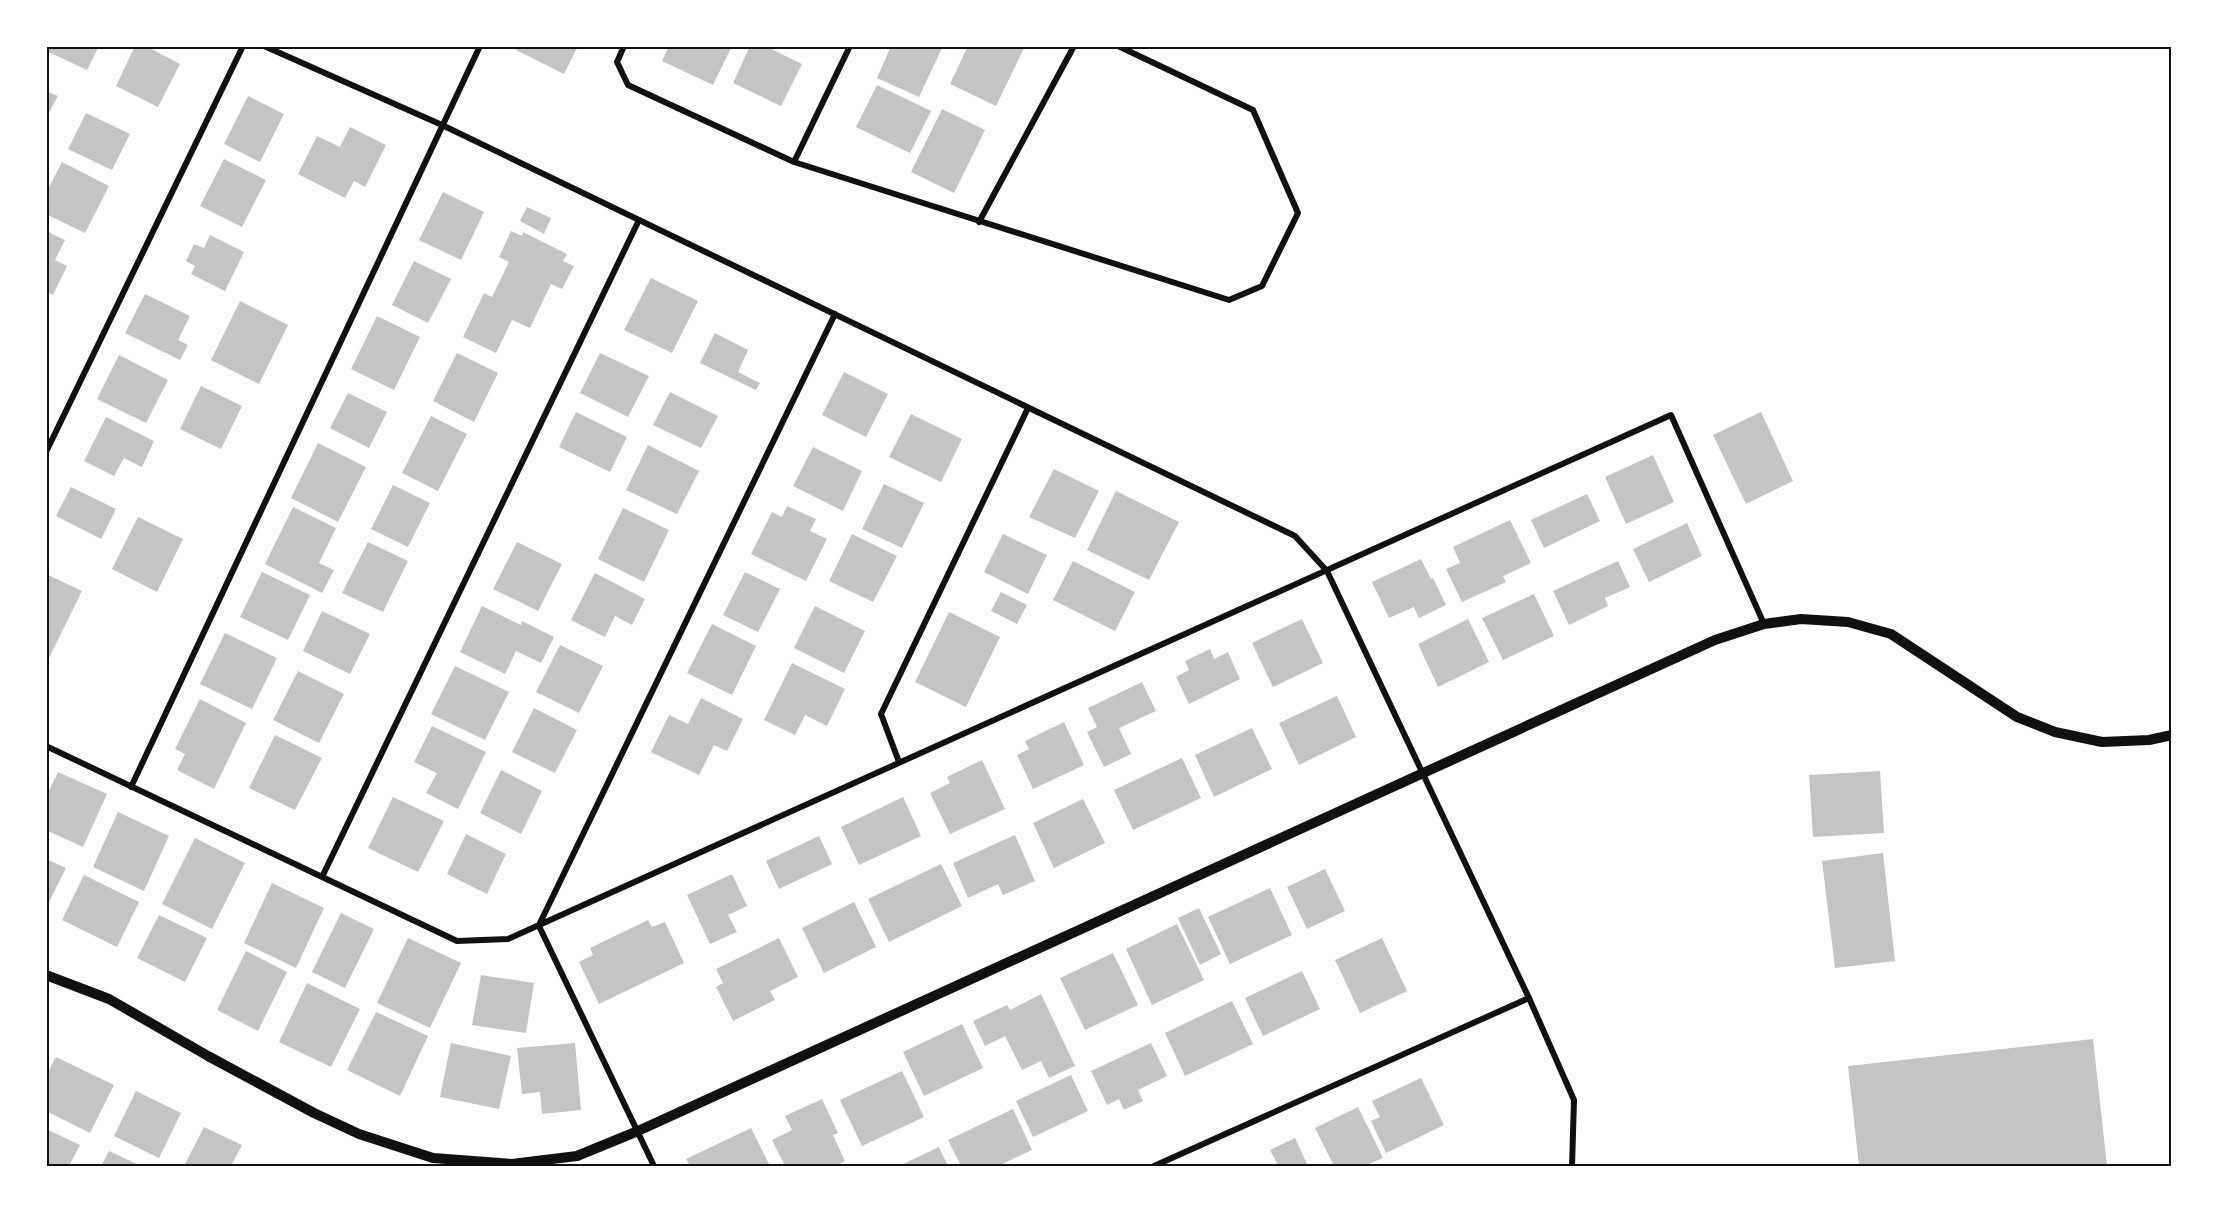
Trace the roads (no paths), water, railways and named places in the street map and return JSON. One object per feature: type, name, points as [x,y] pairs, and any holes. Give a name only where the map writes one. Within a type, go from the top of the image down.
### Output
[{"type":"street","points":[[46,452],[243,46]]},
{"type":"street","points":[[264,46],[442,125],[1294,536],[1327,571],[1530,998],[1574,1100],[1572,1167]]},
{"type":"street","points":[[131,787],[480,46]]},
{"type":"street","points":[[624,46],[618,62],[628,85],[794,162],[1228,300],[1262,286],[1298,213],[1253,110],[1118,46]]},
{"type":"street","points":[[794,162],[850,46]]},
{"type":"street","points":[[979,222],[1074,46]]},
{"type":"street","points":[[322,878],[639,220]]},
{"type":"street","points":[[539,926],[835,314]]},
{"type":"street","points":[[899,762],[881,714],[1028,408]]},
{"type":"street","points":[[46,746],[457,941],[508,939],[1671,415],[1764,624]]},
{"type":"street","points":[[46,975],[110,999],[314,1113],[359,1134],[433,1158],[512,1164],[577,1156],[638,1131],[1715,640],[1764,624],[1801,619],[1848,622],[1892,634],[2017,717],[2055,732],[2102,742],[2150,740],[2172,735]]},
{"type":"street","points":[[539,926],[654,1167]]},
{"type":"street","points":[[1154,1167],[1530,998]]}]
